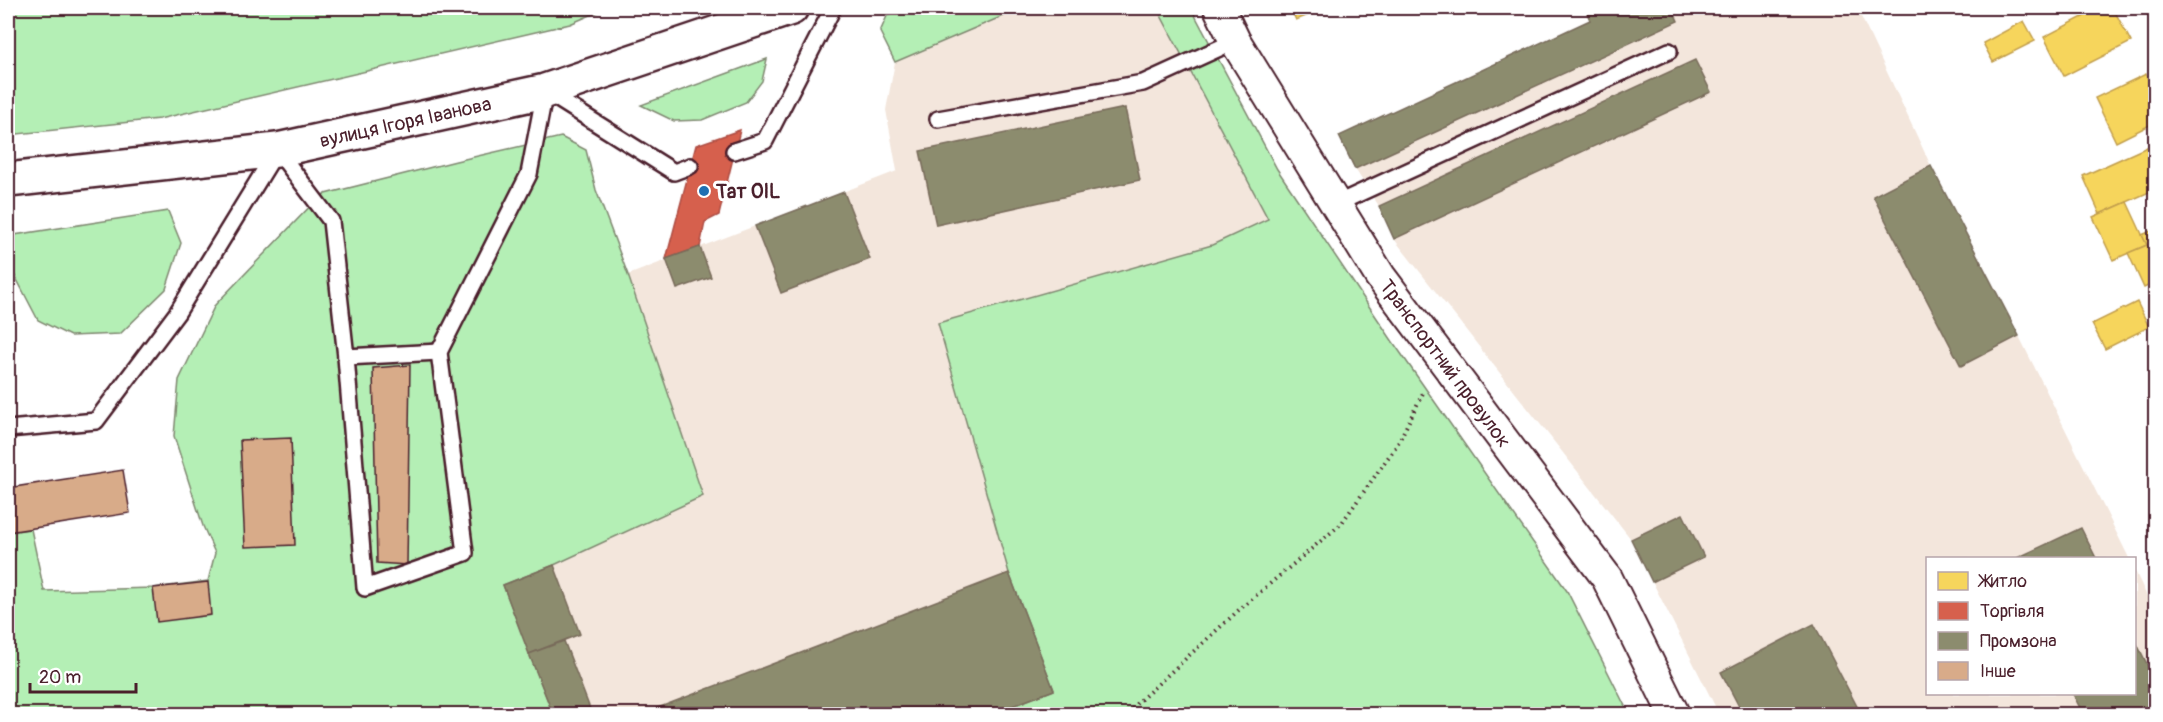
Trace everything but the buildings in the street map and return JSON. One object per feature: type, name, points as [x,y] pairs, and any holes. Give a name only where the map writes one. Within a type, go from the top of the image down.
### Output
[{"type":"street","name":"вулиця Ігоря Іванова","points":[[8,180],[277,150],[545,91],[791,8]]},
{"type":"street","name":"Транспортний провулок","points":[[1219,8],[1235,41],[1380,276],[1607,578],[1674,714]]},
{"type":"lane","points":[[734,151],[765,141],[833,8]]},
{"type":"lane","points":[[938,119],[1143,84],[1235,41]]},
{"type":"lane","points":[[1336,204],[1669,51]]},
{"type":"lane","points":[[8,429],[96,421],[177,313],[277,150],[331,221],[346,357],[365,588],[465,553],[438,352],[529,174],[545,91],[674,172],[690,166]]},
{"type":"lane","points":[[346,357],[438,352]]},
{"type":"path","points":[[1129,714],[1136,704],[1240,609],[1341,524],[1397,446],[1441,357]]},
{"type":"shaded area","points":[[1022,8],[1157,8],[1268,219],[1212,245],[1009,573],[1054,690],[991,714],[553,714],[503,585],[554,565],[703,496],[628,275],[897,171],[886,110],[895,62]]},
{"type":"shaded area","points":[[1585,8],[1857,8],[1931,166],[2019,336],[2129,557],[1926,557],[1926,695],[2136,695],[2136,573],[2155,613],[2155,714],[1719,714],[1631,539],[1394,239],[1379,206],[1355,169],[1339,136],[1590,20]]},
{"type":"green space","points":[[8,8],[607,8],[570,24],[159,119],[8,135]]},
{"type":"green space","points":[[904,8],[1022,8],[895,62],[880,32],[887,16]]},
{"type":"green space","points":[[1157,8],[1191,8],[1277,169],[1393,342],[1567,591],[1629,714],[991,714],[1054,690],[1009,573],[938,323],[1212,245],[1268,219]]},
{"type":"green space","points":[[767,59],[762,81],[746,102],[702,120],[674,121],[641,105]]},
{"type":"green space","points":[[561,137],[586,150],[596,190],[628,275],[703,496],[554,565],[503,585],[553,714],[8,714],[8,532],[31,529],[44,591],[153,588],[208,581],[215,553],[203,526],[174,436],[179,380],[215,305],[321,195]]},
{"type":"green space","points":[[168,211],[181,243],[166,289],[120,334],[70,336],[38,320],[13,272],[8,236]]},
{"type":"place","name":"Тат OIL","points":[[704,191]]}]
